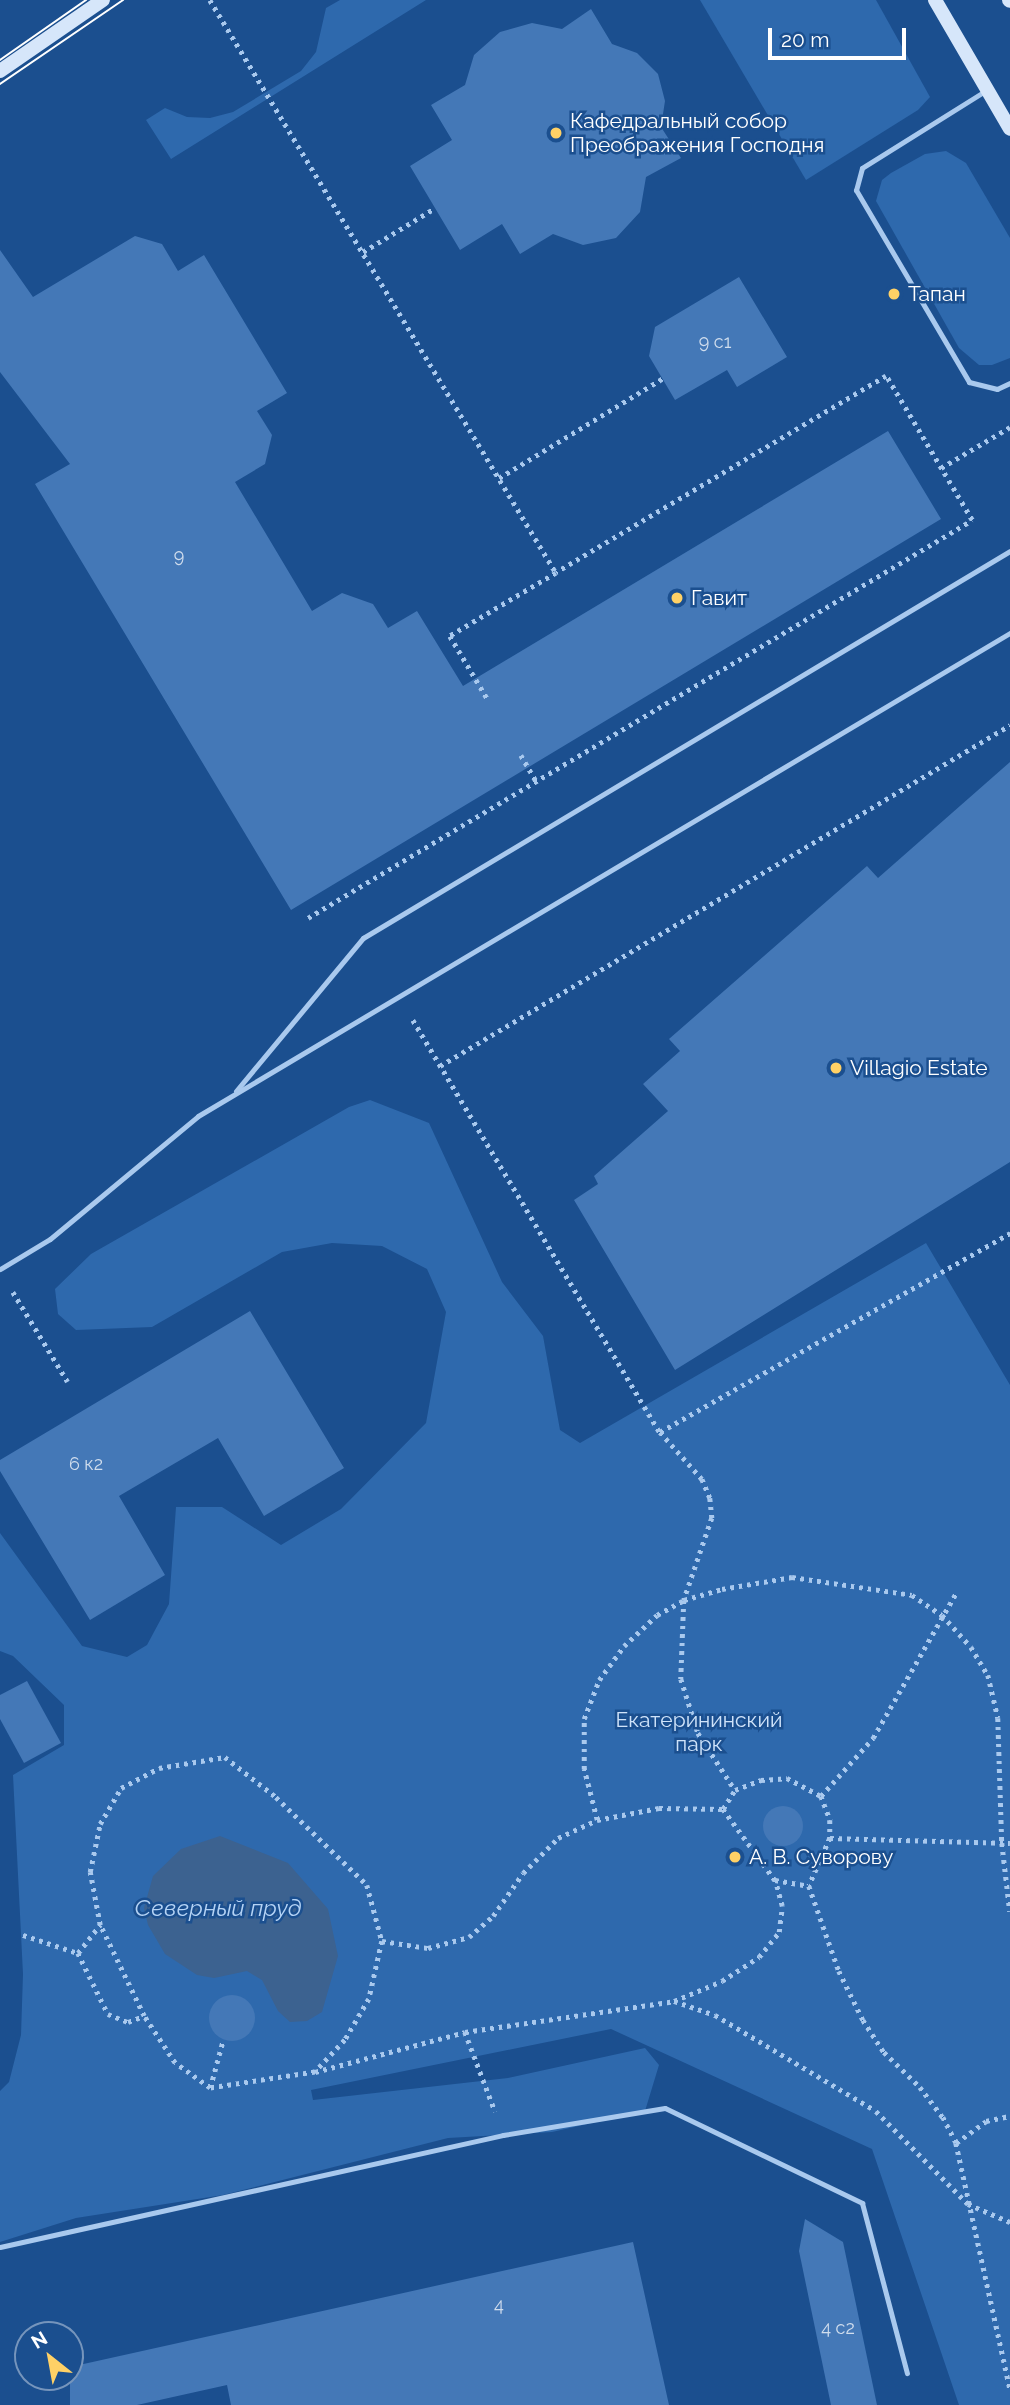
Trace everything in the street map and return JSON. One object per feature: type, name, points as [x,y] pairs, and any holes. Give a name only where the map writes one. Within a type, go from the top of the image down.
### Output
[{"type":"main road","points":[[0,71],[103,0]]},
{"type":"main road","points":[[935,0],[1010,130]]},
{"type":"lane","points":[[986,90],[862,168],[856,190],[968,382],[998,389],[1010,383]]},
{"type":"lane","points":[[231,1096],[363,938],[1010,551]]},
{"type":"lane","points":[[0,1269],[50,1239],[198,1116],[400,999],[1010,633]]},
{"type":"lane","points":[[0,2247],[503,2134],[665,2108],[862,2203],[906,2373]]},
{"type":"path","points":[[211,0],[556,573]]},
{"type":"path","points":[[363,252],[435,208]]},
{"type":"path","points":[[308,918],[972,520],[886,376],[450,636],[487,698]]},
{"type":"path","points":[[499,478],[662,379]]},
{"type":"path","points":[[942,468],[1010,427]]},
{"type":"path","points":[[440,1066],[1010,725]]},
{"type":"path","points":[[521,755],[537,780]]},
{"type":"path","points":[[400,999],[660,1432],[702,1479],[710,1498],[712,1518],[684,1600],[681,1679],[698,1733],[735,1790]]},
{"type":"path","points":[[660,1432],[1010,1233]]},
{"type":"path","points":[[7,1282],[68,1382]]},
{"type":"path","points":[[597,1820],[584,1769],[584,1719],[599,1680],[624,1646],[657,1615],[684,1600],[759,1580],[792,1577],[912,1595],[942,1615],[988,1675],[998,1718],[1002,1843],[1010,1912]]},
{"type":"path","points":[[821,1796],[873,1738],[956,1593]]},
{"type":"path","points":[[315,2072],[345,2040],[369,1999],[382,1941],[367,1885],[276,1797],[225,1757],[159,1768],[121,1788],[100,1824],[90,1872],[100,1925],[144,2016],[175,2063],[210,2088],[315,2072],[465,2032],[674,2001],[722,1982],[759,1957],[779,1932],[782,1906],[775,1880],[723,1808]]},
{"type":"path","points":[[723,1808],[735,1790],[761,1780],[788,1778],[821,1796],[830,1820],[830,1839],[809,1886],[839,1971],[863,2020],[884,2052],[928,2097],[956,2143],[1010,2389]]},
{"type":"path","points":[[382,1941],[428,1948],[469,1937],[493,1916],[523,1873],[558,1838],[597,1820],[659,1808],[723,1808]]},
{"type":"path","points":[[830,1839],[1010,1843]]},
{"type":"path","points":[[775,1880],[809,1886]]},
{"type":"path","points":[[78,1953],[100,1925]]},
{"type":"path","points":[[23,1935],[78,1953],[108,2014],[128,2022],[144,2016]]},
{"type":"path","points":[[674,2001],[715,2015],[876,2111],[968,2204],[1010,2222]]},
{"type":"path","points":[[465,2032],[503,2134]]},
{"type":"path","points":[[210,2088],[223,2040]]},
{"type":"path","points":[[956,2143],[986,2121],[1010,2116]]},
{"type":"green space","points":[[340,0],[426,0],[171,159],[146,120],[165,108],[187,117],[210,118],[233,112],[301,71],[316,52],[326,8]]},
{"type":"green space","points":[[700,0],[876,0],[930,97],[918,110],[806,180]]},
{"type":"green space","points":[[946,151],[966,163],[1010,238],[1010,358],[992,365],[979,365],[959,348],[876,201],[882,180],[891,173],[925,154]]},
{"type":"green space","name":"Екатерининский парк","points":[[370,1100],[429,1123],[502,1282],[543,1336],[560,1430],[580,1443],[926,1243],[1010,1385],[1010,2405],[959,2405],[872,2149],[611,2029],[311,2090],[313,2100],[508,2078],[645,2048],[659,2065],[645,2111],[552,2132],[448,2138],[223,2195],[76,2218],[0,2242],[0,2091],[9,2082],[21,2035],[23,1974],[13,1775],[64,1745],[64,1705],[13,1656],[0,1651],[0,1533],[82,1646],[127,1657],[147,1645],[169,1604],[176,1507],[222,1507],[281,1545],[341,1509],[426,1423],[446,1312],[427,1269],[382,1246],[332,1243],[282,1252],[152,1327],[76,1330],[58,1314],[55,1289],[91,1254],[349,1107]]},
{"type":"water","name":"Северный пруд","points":[[220,1836],[288,1863],[328,1909],[338,1956],[322,2012],[307,2021],[290,2022],[278,2011],[262,1980],[247,1971],[214,1978],[197,1975],[165,1954],[148,1925],[144,1908],[153,1876],[181,1849]]},
{"type":"building","name":"Кафедральный собор Преображения Господня","points":[[591,9],[612,44],[637,53],[658,74],[665,101],[661,127],[681,158],[646,177],[640,212],[616,238],[583,245],[553,234],[520,254],[502,224],[460,250],[410,166],[452,140],[431,105],[465,85],[474,55],[500,32],[532,23],[562,29]]},
{"type":"building","points":[[135,236],[162,244],[178,271],[204,255],[287,393],[257,411],[272,435],[265,464],[235,482],[312,611],[342,593],[373,604],[388,628],[417,611],[463,686],[888,431],[941,519],[291,910],[35,484],[70,464],[0,372],[0,250],[33,297]]},
{"type":"building","points":[[739,277],[787,357],[737,387],[727,370],[675,400],[649,356],[655,327]]},
{"type":"building","name":"Villagio Estate","points":[[1010,762],[1010,1162],[675,1370],[574,1200],[598,1184],[594,1176],[668,1111],[643,1084],[680,1051],[669,1039],[867,866],[878,878]]},
{"type":"building","points":[[250,1311],[344,1468],[264,1516],[218,1438],[119,1496],[165,1575],[90,1620],[0,1471],[0,1460]]},
{"type":"building","points":[[27,1681],[61,1743],[24,1763],[0,1719],[0,1695]]},
{"type":"building","points":[[783,1806],[791,1807],[797,1812],[802,1818],[802,1834],[797,1840],[791,1845],[783,1846],[775,1845],[769,1840],[764,1834],[763,1826],[764,1818],[769,1812],[775,1807]]},
{"type":"building","points":[[232,1995],[248,2002],[255,2018],[248,2034],[232,2041],[216,2034],[209,2018],[216,2002]]},
{"type":"building","points":[[805,2219],[843,2242],[877,2405],[831,2405],[799,2251]]},
{"type":"building","points":[[633,2242],[669,2405],[231,2405],[227,2385],[137,2405],[70,2405],[70,2391],[84,2391],[84,2364]]},
{"type":"tram line","points":[[0,60],[86,0]]},
{"type":"tram line","points":[[0,84],[123,0]]},
{"type":"place","name":"Кафедральный собор Преображения Господня","points":[[556,133]]},
{"type":"place","name":"Тапан","points":[[894,294]]},
{"type":"place","name":"Гавит","points":[[677,598]]},
{"type":"place","name":"Villagio Estate","points":[[836,1068]]},
{"type":"place","name":"А. В. Суворову","points":[[735,1857]]}]
